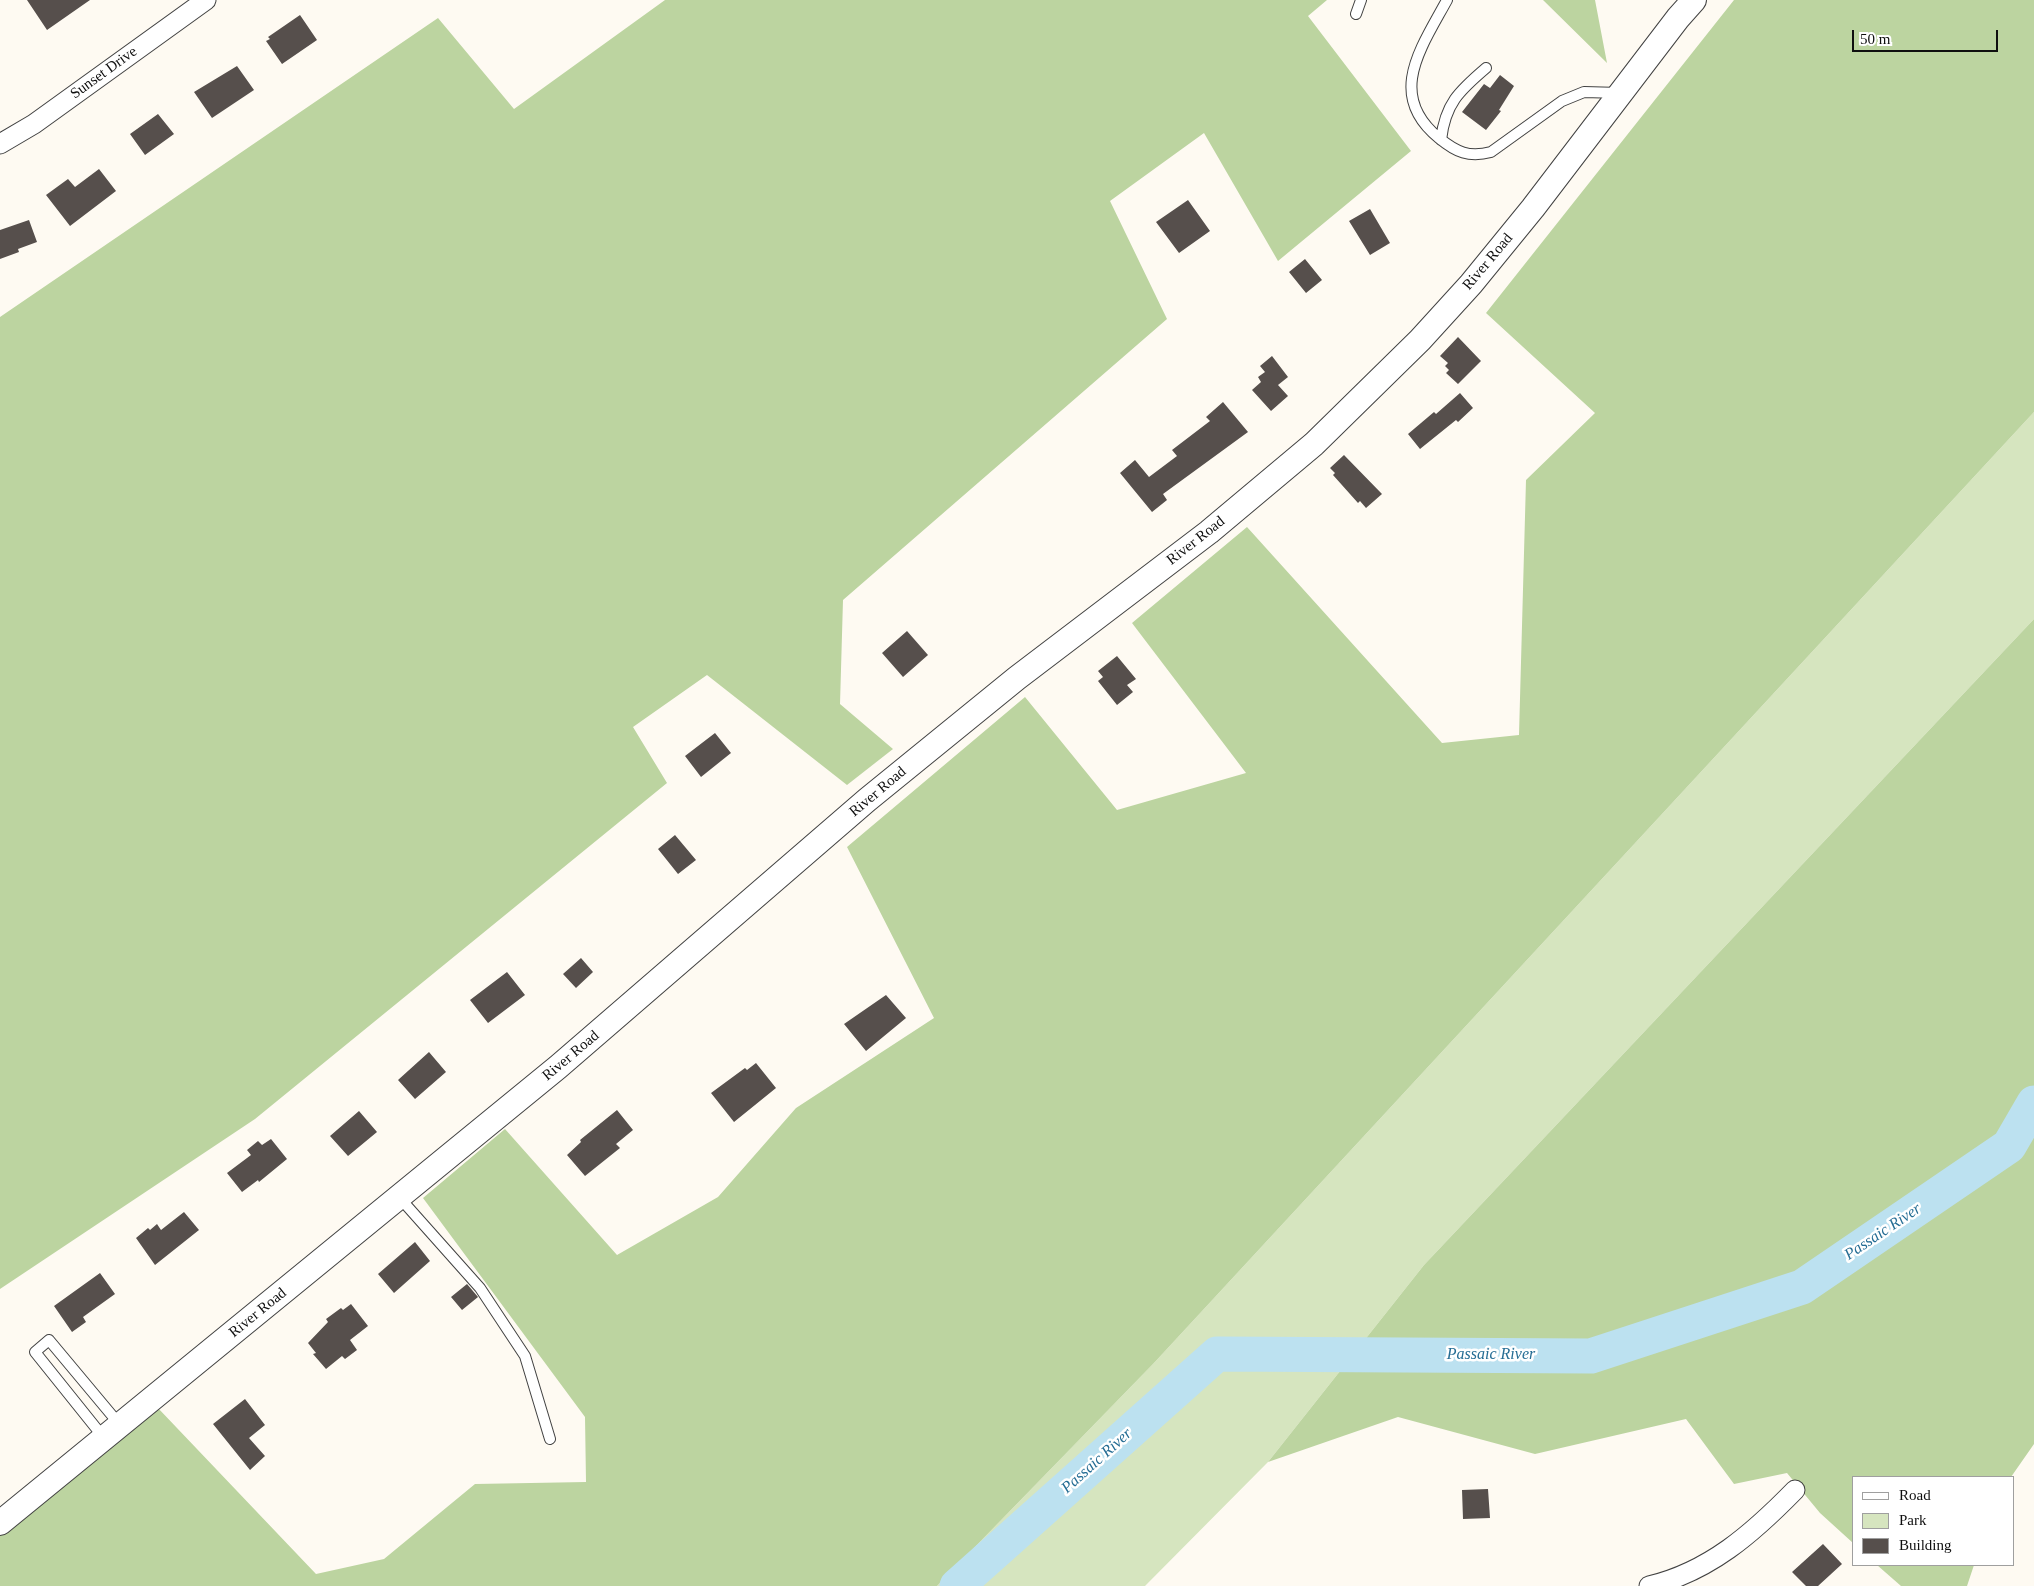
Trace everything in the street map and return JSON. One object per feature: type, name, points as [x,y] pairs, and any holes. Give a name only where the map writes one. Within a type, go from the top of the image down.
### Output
[{"type":"street","name":"Sunset Drive","points":[[0,144],[34,124],[206,0]]},
{"type":"street","name":"River Road","points":[[0,1523],[558,1067],[867,800],[1017,678],[1216,526],[1314,444],[1395,365],[1471,284],[1533,208],[1694,0]]},
{"type":"street","points":[[1649,1586],[1689,1571],[1737,1544],[1756,1530],[1795,1490]]},
{"type":"lane","points":[[1356,14],[1361,0]]},
{"type":"lane","points":[[1448,0],[1424,42],[1414,65],[1410,84],[1412,104],[1419,118],[1441,140],[1466,155],[1480,155],[1491,152],[1562,101],[1584,92],[1621,93]]},
{"type":"lane","points":[[1441,140],[1443,122],[1450,105],[1461,89],[1486,68]]},
{"type":"lane","points":[[399,1197],[480,1288],[525,1356],[550,1439]]},
{"type":"lane","points":[[49,1340],[112,1432],[35,1352],[49,1340]]},
{"type":"green space","points":[[665,0],[1327,0],[1308,16],[1411,151],[1278,261],[1204,133],[1110,201],[1167,319],[843,600],[840,704],[893,749],[847,785],[707,675],[633,727],[667,783],[255,1119],[0,1289],[0,317],[438,18],[514,109]]},
{"type":"green space","points":[[1543,0],[1595,0],[1607,63]]},
{"type":"green space","points":[[1734,0],[2034,0],[2034,412],[1154,1363],[937,1586],[0,1586],[0,1535],[157,1407],[316,1574],[384,1559],[475,1484],[586,1482],[585,1417],[423,1198],[505,1129],[617,1255],[718,1197],[796,1108],[934,1018],[847,847],[1025,697],[1117,810],[1246,773],[1132,623],[1247,527],[1442,743],[1519,735],[1526,480],[1595,413],[1486,313]]},
{"type":"green space","points":[[2034,412],[2034,619],[1424,1265],[1268,1462],[1145,1586],[937,1586],[1154,1363]]},
{"type":"green space","points":[[2034,619],[2034,1444],[2012,1476],[1852,1476],[1852,1542],[1820,1513],[1787,1473],[1734,1484],[1686,1419],[1535,1454],[1398,1417],[1268,1462],[1424,1265]]},
{"type":"green space","points":[[1878,1566],[1974,1566],[1967,1586],[1901,1586]]},
{"type":"building","points":[[27,0],[90,0],[47,30]]},
{"type":"building","points":[[300,15],[317,40],[282,64],[266,41],[270,39],[268,37]]},
{"type":"building","points":[[237,66],[254,90],[212,118],[194,92]]},
{"type":"building","points":[[1500,75],[1514,86],[1499,110],[1501,111],[1486,130],[1462,112],[1484,84],[1490,88]]},
{"type":"building","points":[[158,114],[174,134],[145,155],[130,134]]},
{"type":"building","points":[[99,169],[116,191],[70,226],[46,195],[68,179],[75,187]]},
{"type":"building","points":[[1188,200],[1210,231],[1179,253],[1156,222]]},
{"type":"building","points":[[1370,209],[1390,243],[1370,255],[1349,221]]},
{"type":"building","points":[[29,220],[37,242],[18,249],[19,252],[0,259],[0,230]]},
{"type":"building","points":[[1305,259],[1322,280],[1306,293],[1289,272]]},
{"type":"building","points":[[1458,337],[1481,361],[1458,384],[1446,373],[1449,370],[1445,366],[1448,363],[1440,356]]},
{"type":"building","points":[[1272,356],[1288,377],[1278,385],[1288,396],[1271,411],[1252,390],[1261,382],[1258,377],[1265,372],[1260,366]]},
{"type":"building","points":[[1460,393],[1473,408],[1458,422],[1456,420],[1420,449],[1408,434],[1434,412],[1436,414]]},
{"type":"building","points":[[1223,402],[1248,432],[1163,494],[1167,500],[1152,512],[1120,473],[1135,460],[1149,477],[1177,456],[1172,450],[1210,421],[1206,417]]},
{"type":"building","points":[[1344,455],[1382,494],[1366,508],[1360,501],[1358,503],[1333,475],[1335,473],[1330,468]]},
{"type":"building","points":[[907,631],[928,655],[903,677],[882,653]]},
{"type":"building","points":[[1117,656],[1136,679],[1127,685],[1133,692],[1117,705],[1098,681],[1103,677],[1098,671]]},
{"type":"building","points":[[715,733],[731,753],[701,777],[685,756]]},
{"type":"building","points":[[675,835],[696,860],[678,874],[658,849]]},
{"type":"building","points":[[581,958],[593,972],[576,988],[563,974]]},
{"type":"building","points":[[507,972],[525,995],[488,1023],[470,1000]]},
{"type":"building","points":[[886,995],[906,1018],[866,1051],[844,1024]]},
{"type":"building","points":[[429,1052],[446,1072],[415,1099],[398,1080]]},
{"type":"building","points":[[756,1063],[776,1088],[734,1122],[711,1093],[745,1068],[747,1070]]},
{"type":"building","points":[[617,1110],[633,1130],[616,1144],[620,1148],[585,1176],[567,1155],[581,1142],[580,1140]]},
{"type":"building","points":[[359,1111],[377,1132],[348,1156],[330,1136]]},
{"type":"building","points":[[271,1139],[287,1159],[259,1182],[258,1180],[242,1192],[227,1173],[251,1155],[247,1150],[258,1141],[262,1145]]},
{"type":"building","points":[[184,1212],[199,1230],[155,1265],[136,1238],[148,1228],[150,1230],[157,1224],[161,1230]]},
{"type":"building","points":[[415,1242],[430,1261],[394,1293],[378,1274]]},
{"type":"building","points":[[100,1273],[115,1294],[83,1317],[86,1322],[72,1332],[54,1306]]},
{"type":"building","points":[[467,1284],[478,1297],[462,1310],[451,1297]]},
{"type":"building","points":[[351,1304],[368,1326],[350,1340],[357,1350],[345,1359],[342,1356],[326,1369],[313,1354],[316,1353],[308,1343],[328,1322],[326,1319],[341,1308],[343,1310]]},
{"type":"building","points":[[245,1399],[265,1425],[249,1438],[265,1456],[250,1470],[213,1424]]},
{"type":"building","points":[[1488,1489],[1490,1518],[1463,1519],[1462,1490]]},
{"type":"building","points":[[1823,1544],[1842,1564],[1818,1586],[1806,1586],[1792,1572]]},
{"type":"waterway","name":"Passaic River","points":[[957,1586],[1217,1354],[1591,1356],[1802,1287],[2009,1146],[2034,1103]]}]
